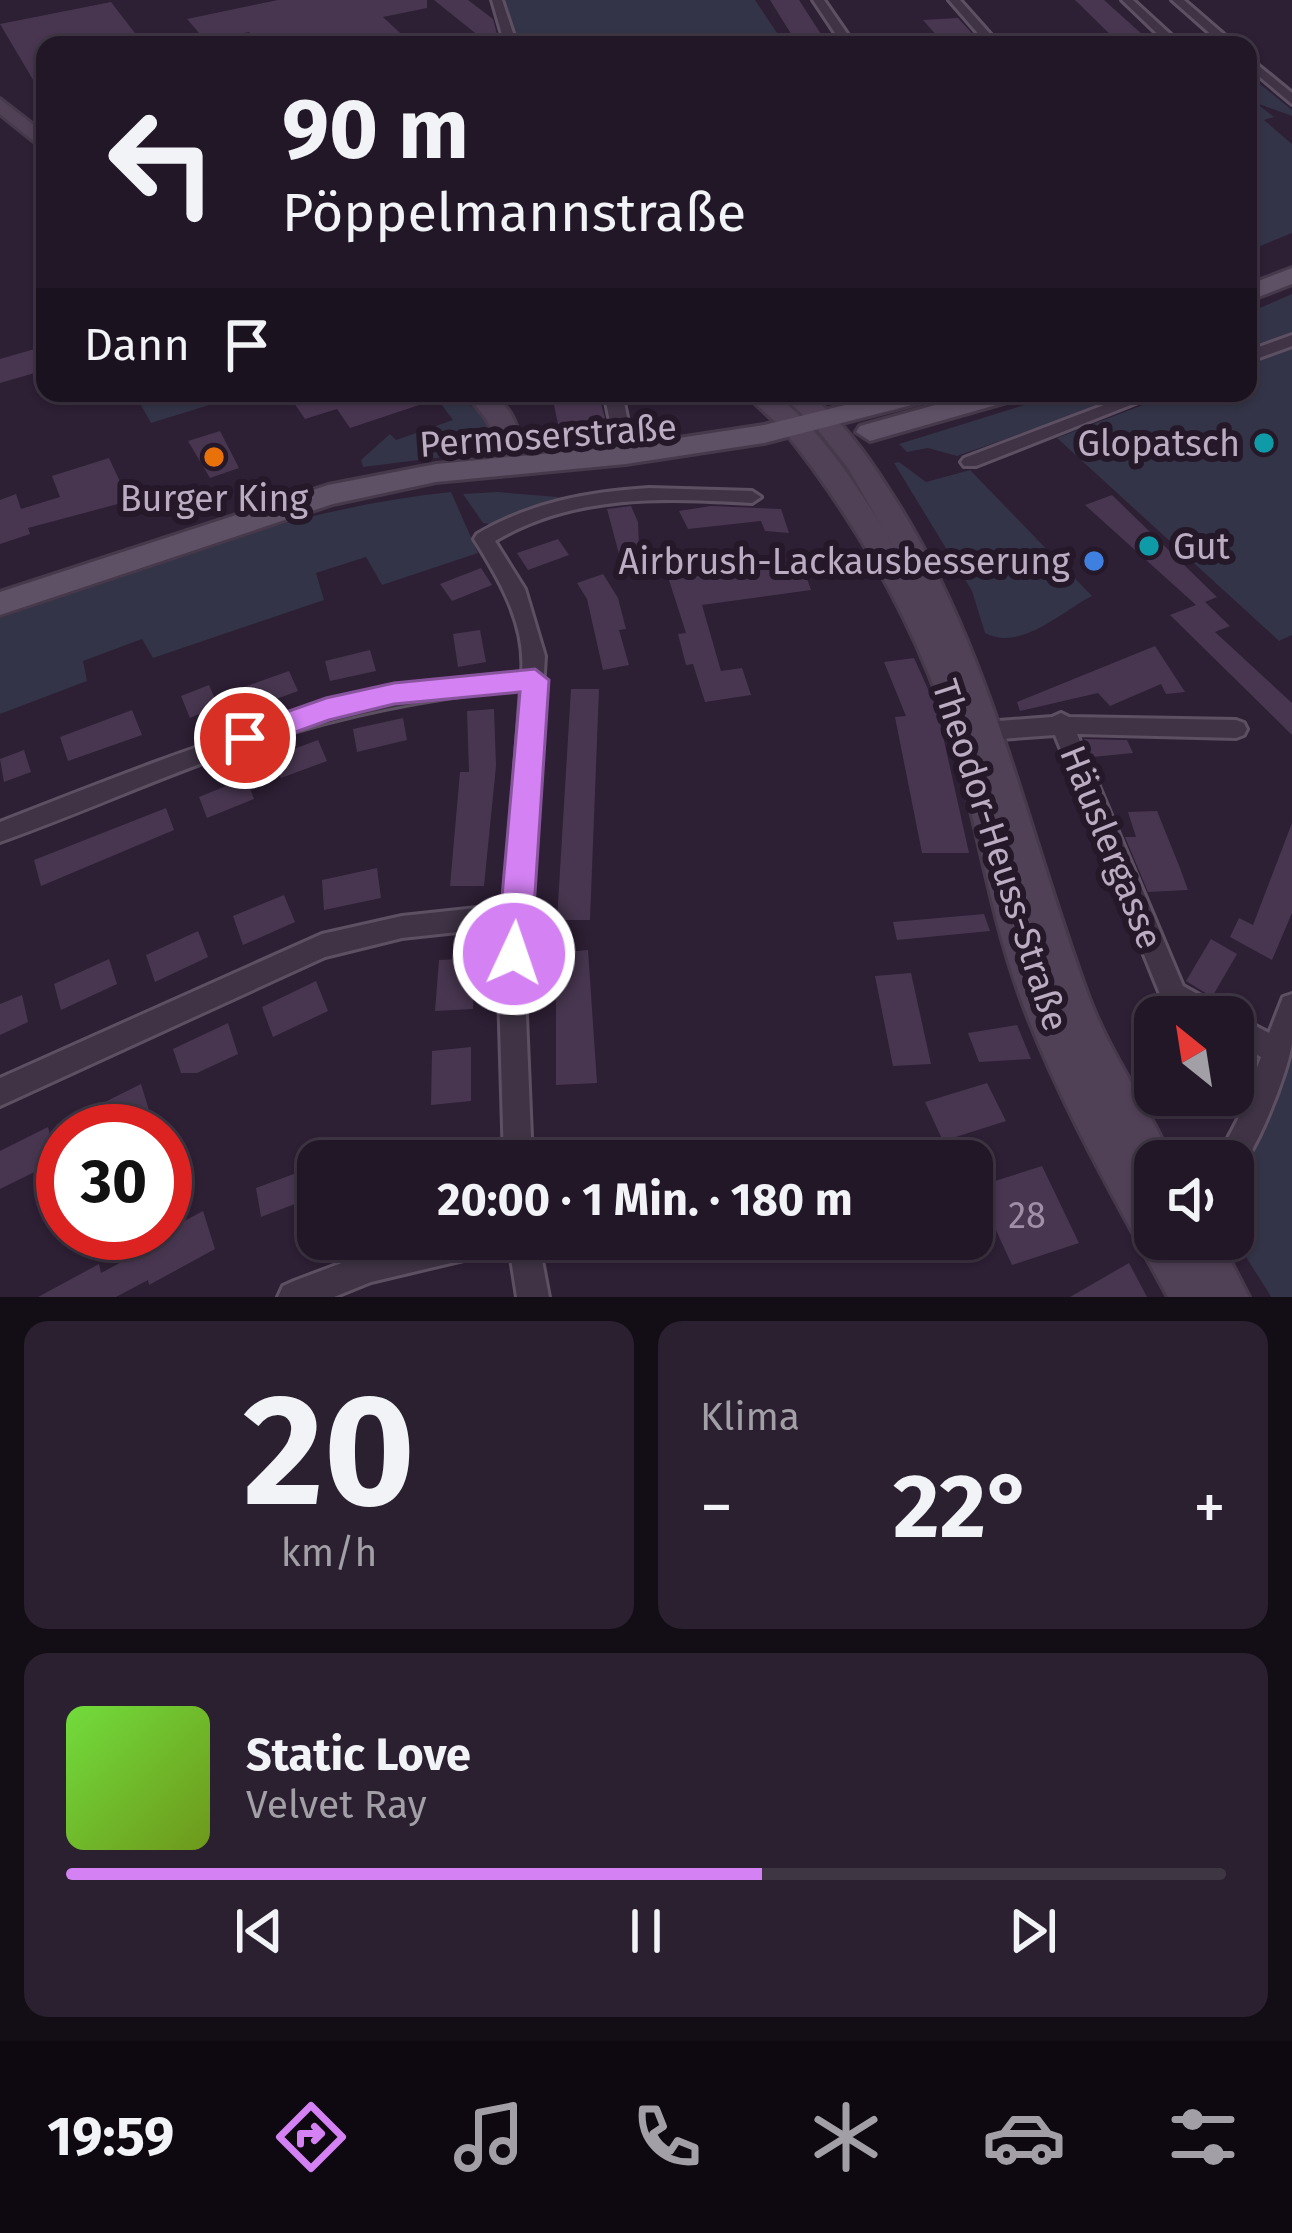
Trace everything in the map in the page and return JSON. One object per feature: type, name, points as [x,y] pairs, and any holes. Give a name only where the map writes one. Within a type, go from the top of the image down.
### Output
[{"type":"main road","points":[[0,104],[36,136]]},
{"type":"main road","points":[[1257,267],[1292,252]]},
{"type":"main road","points":[[1257,290],[1292,275]]},
{"type":"main road","points":[[488,402],[510,432],[498,468]]},
{"type":"main road","points":[[772,402],[818,433]]},
{"type":"main road","points":[[797,402],[818,433]]},
{"type":"main road","name":"Permoserstraße","points":[[0,604],[299,502],[374,485],[436,473],[818,433],[902,402]]},
{"type":"main road","name":"Permoserstraße","points":[[374,485],[600,477],[965,402]]},
{"type":"main road","name":"Theodor-Heuss-Straße","points":[[818,433],[977,731],[1066,986],[1141,1140]]},
{"type":"main road","name":"Theodor-Heuss-Straße","points":[[977,731],[1038,992],[1073,1074],[1134,1186]]},
{"type":"main road","name":"Theodor-Heuss-Straße","points":[[1173,1260],[1192,1297]]},
{"type":"main road","points":[[1207,1260],[1227,1297]]},
{"type":"street","points":[[497,0],[508,36]]},
{"type":"street","points":[[818,0],[843,36]]},
{"type":"street","points":[[954,0],[986,36]]},
{"type":"street","points":[[1126,0],[1166,36]]},
{"type":"street","points":[[1177,0],[1219,36]]},
{"type":"street","points":[[1257,68],[1290,95]]},
{"type":"street","points":[[1257,354],[1292,340]]},
{"type":"street","points":[[615,402],[626,455]]},
{"type":"street","points":[[970,462],[1128,402]]},
{"type":"street","points":[[517,1140],[512,992],[535,680],[529,628],[515,590],[484,539],[542,512],[586,502],[655,494],[752,497]]},
{"type":"street","points":[[0,832],[326,710],[410,691],[535,680]]},
{"type":"street","name":"Häuslergasse","points":[[977,731],[1061,722],[1141,721],[1236,729]]},
{"type":"street","name":"Häuslergasse","points":[[1061,722],[1175,996]]},
{"type":"street","points":[[0,1092],[322,946],[402,927],[515,915]]},
{"type":"street","points":[[1242,1140],[1292,1006]]},
{"type":"street","points":[[1254,1039],[1276,1051]]},
{"type":"street","points":[[294,1297],[400,1260]]},
{"type":"street","points":[[527,1260],[533,1297]]},
{"type":"shaded area","points":[[505,0],[755,0],[779,36],[516,36]]},
{"type":"shaded area","points":[[1257,81],[1292,110],[1292,116],[1257,103]]},
{"type":"shaded area","points":[[1257,104],[1274,117],[1264,120],[1292,144],[1292,233],[1257,247]]},
{"type":"shaded area","points":[[1292,294],[1292,333],[1257,347],[1257,309]]},
{"type":"shaded area","points":[[1292,347],[1292,635],[1279,641],[1057,438],[1151,402],[1257,402],[1257,361]]},
{"type":"shaded area","points":[[139,402],[219,402],[151,423]]},
{"type":"shaded area","points":[[440,402],[465,402],[476,410],[493,435],[491,451],[363,467],[361,460],[390,434],[396,440],[453,420]]},
{"type":"shaded area","points":[[1034,402],[1111,402],[957,456],[928,448],[907,452],[899,444]]},
{"type":"shaded area","points":[[894,463],[926,482],[970,470],[1092,596],[1027,634],[999,637],[985,633],[972,591]]},
{"type":"shaded area","points":[[451,492],[478,553],[382,585],[366,557],[316,573],[324,600],[153,658],[142,639],[83,661],[87,681],[0,714],[0,618],[278,525]]},
{"type":"shaded area","points":[[463,494],[558,497],[557,505],[496,525],[483,523]]},
{"type":"shaded area","points":[[1292,1058],[1292,1297],[1271,1297],[1249,1260],[1254,1260],[1252,1140]]},
{"type":"building","points":[[278,0],[427,0],[427,8],[383,17],[403,36],[253,36],[249,32],[202,36],[187,19]]},
{"type":"building","points":[[434,0],[468,0],[493,19],[498,36],[479,36]]},
{"type":"building","points":[[770,0],[799,0],[822,36],[792,36]]},
{"type":"building","points":[[1075,0],[1104,0],[1144,36],[1112,36]]},
{"type":"building","points":[[111,2],[137,36],[36,36],[36,85],[0,24]]},
{"type":"building","points":[[958,18],[974,36],[937,36],[923,20]]},
{"type":"building","points":[[36,349],[36,373],[0,383],[0,359]]},
{"type":"building","points":[[428,402],[350,428],[337,409],[305,419],[294,403]]},
{"type":"building","points":[[601,402],[605,418],[558,424],[554,405]]},
{"type":"building","name":"Burger King","points":[[220,431],[239,468],[210,478],[188,441]]},
{"type":"building","points":[[109,458],[129,501],[28,528],[30,534],[0,544],[0,500],[16,494],[21,509],[60,497],[52,476]]},
{"type":"building","points":[[1112,495],[1217,597],[1205,602],[1230,626],[1215,632],[1292,703],[1292,735],[1170,615],[1196,605],[1085,505]]},
{"type":"building","points":[[631,506],[638,522],[640,572],[624,573],[607,509]]},
{"type":"building","points":[[711,506],[781,509],[789,533],[765,531],[761,521],[688,529],[679,511]]},
{"type":"building","points":[[558,539],[569,555],[528,570],[517,553]]},
{"type":"building","points":[[801,562],[811,590],[702,605],[721,671],[742,668],[751,695],[705,702],[693,664],[686,665],[678,634],[686,633],[669,580]]},
{"type":"building","points":[[481,568],[492,585],[452,601],[440,584]]},
{"type":"building","points":[[603,574],[618,598],[626,629],[619,630],[629,665],[603,670],[587,599],[577,583]]},
{"type":"building","points":[[480,630],[486,662],[458,667],[453,634]]},
{"type":"building","points":[[1155,646],[1185,692],[1166,694],[1161,684],[1110,706],[1098,693],[1020,711],[1017,702]]},
{"type":"building","points":[[370,650],[376,671],[330,681],[325,661]]},
{"type":"building","points":[[914,658],[937,709],[969,853],[922,853],[895,717],[906,716],[884,662]]},
{"type":"building","points":[[289,671],[298,691],[252,708],[244,687]]},
{"type":"building","points":[[209,685],[218,706],[190,718],[181,696]]},
{"type":"building","points":[[571,689],[599,689],[590,920],[557,920]]},
{"type":"building","points":[[494,709],[496,766],[484,886],[450,886],[460,772],[469,772],[467,711]]},
{"type":"building","points":[[132,710],[142,735],[68,761],[60,737]]},
{"type":"building","points":[[403,718],[407,740],[357,752],[353,729]]},
{"type":"building","points":[[1084,739],[1127,740],[1133,753],[1092,757]]},
{"type":"building","points":[[318,740],[327,761],[281,778],[272,757]]},
{"type":"building","points":[[24,750],[31,772],[4,782],[0,759]]},
{"type":"building","points":[[246,778],[254,799],[207,818],[199,797]]},
{"type":"building","points":[[166,808],[174,830],[41,886],[34,860]]},
{"type":"building","points":[[1157,811],[1188,890],[1148,892],[1125,837],[1136,837],[1128,812]]},
{"type":"building","points":[[1292,823],[1292,913],[1272,960],[1230,937],[1239,918],[1253,925]]},
{"type":"building","points":[[377,868],[381,898],[324,910],[322,880]]},
{"type":"building","points":[[284,895],[295,922],[243,945],[233,916]]},
{"type":"building","points":[[984,914],[990,931],[897,940],[893,922]]},
{"type":"building","points":[[198,931],[208,957],[155,982],[146,955]]},
{"type":"building","points":[[1211,939],[1237,954],[1213,996],[1186,981]]},
{"type":"building","points":[[588,950],[597,1083],[556,1085],[556,953]]},
{"type":"building","points":[[475,958],[473,1009],[435,1011],[439,960]]},
{"type":"building","points":[[109,959],[117,984],[61,1010],[54,984]]},
{"type":"building","points":[[911,973],[931,1064],[893,1066],[875,976]]},
{"type":"building","points":[[316,981],[328,1011],[273,1037],[262,1007]]},
{"type":"building","points":[[22,995],[28,1022],[0,1035],[0,1004]]},
{"type":"building","points":[[228,1023],[238,1054],[197,1073],[181,1073],[173,1049]]},
{"type":"building","points":[[1017,1025],[1031,1059],[979,1062],[968,1033]]},
{"type":"building","points":[[471,1047],[471,1101],[431,1105],[432,1051]]},
{"type":"building","points":[[987,1083],[1006,1121],[943,1140],[925,1102]]},
{"type":"building","points":[[141,1084],[147,1104],[101,1104]]},
{"type":"building","points":[[36,1133],[36,1171],[0,1189],[0,1151]]},
{"type":"building","points":[[1042,1166],[1079,1243],[1012,1265],[993,1224],[993,1182]]},
{"type":"building","points":[[297,1173],[297,1203],[261,1217],[256,1188]]},
{"type":"building","points":[[203,1211],[215,1249],[149,1285],[148,1280],[116,1297],[38,1297],[99,1264],[101,1273],[125,1260],[192,1260],[192,1217]]},
{"type":"building","points":[[1129,1263],[1147,1297],[1070,1297]]},
{"type":"place","name":"Glopatsch","points":[[1264,443]]},
{"type":"place","name":"Burger King","points":[[214,457]]},
{"type":"place","name":"Gut","points":[[1149,546]]},
{"type":"place","name":"Airbrush-Lackausbesserung","points":[[1094,561]]},
{"type":"route","points":[[245,738],[326,710],[394,694],[535,680],[514,954]]}]
